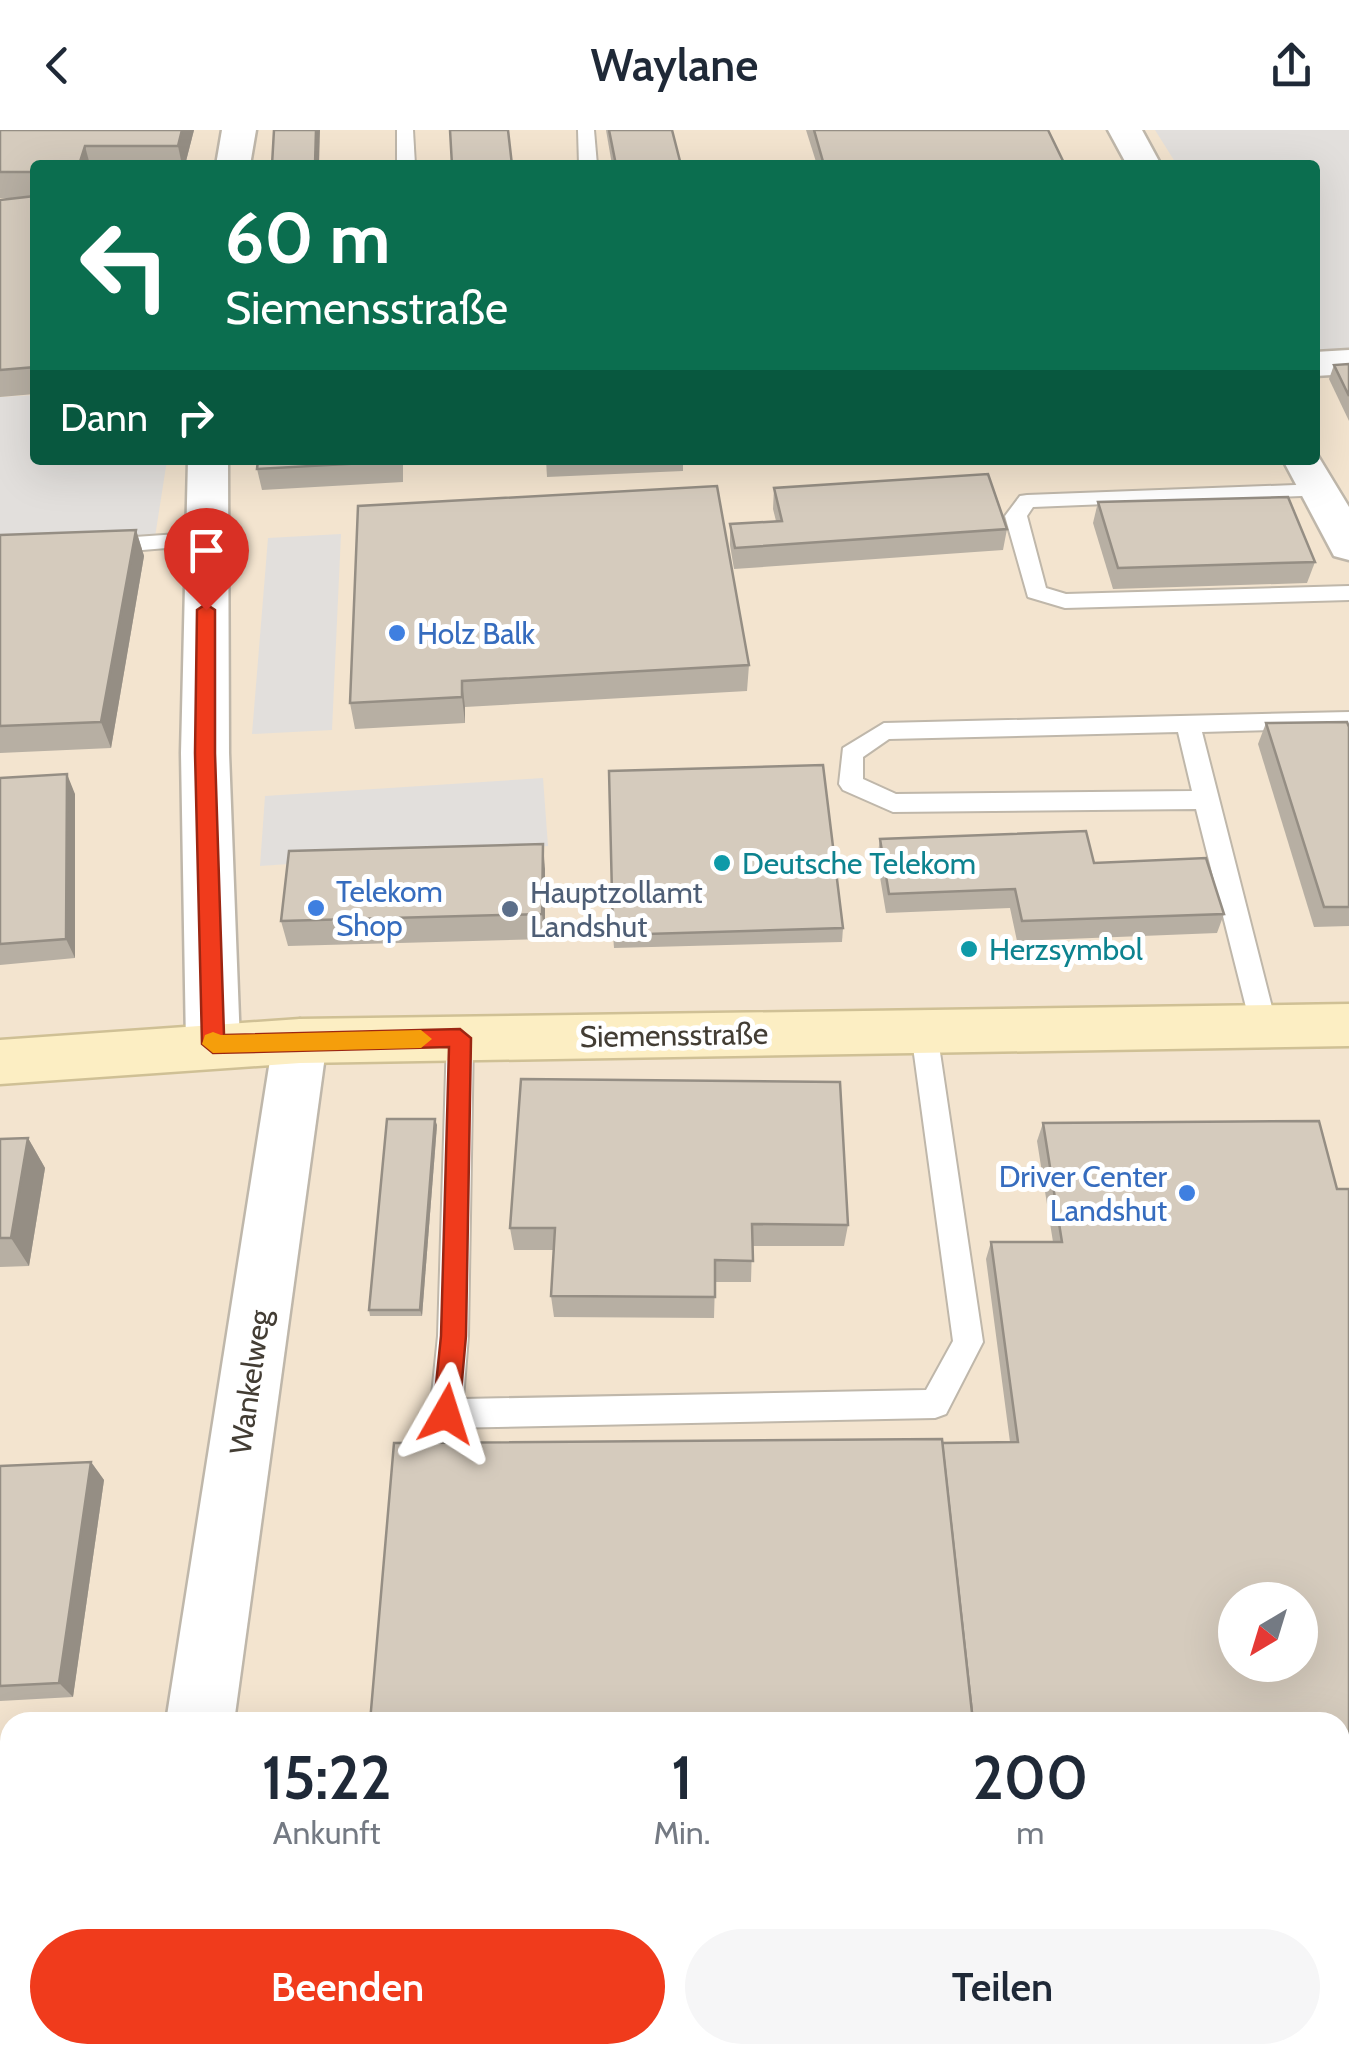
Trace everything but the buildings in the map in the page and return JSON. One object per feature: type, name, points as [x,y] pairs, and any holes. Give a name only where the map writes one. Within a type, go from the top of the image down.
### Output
[{"type":"main road","name":"Siemensstraße","points":[[0,1062],[213,1044],[300,1041],[1349,1026]]},
{"type":"street","points":[[234,160],[239,130]]},
{"type":"street","points":[[1125,130],[1141,160]]},
{"type":"street","points":[[1320,364],[1349,362]]},
{"type":"street","points":[[208,465],[205,753],[213,1044]]},
{"type":"street","points":[[1311,475],[1349,546]]},
{"type":"street","name":"Wankelweg","points":[[201,1712],[300,1041]]},
{"type":"lane","points":[[405,130],[406,160]]},
{"type":"lane","points":[[586,130],[588,160]]},
{"type":"lane","points":[[1311,475],[1027,501],[1016,516],[1036,592],[1066,602],[1349,593]]},
{"type":"lane","points":[[75,548],[207,539]]},
{"type":"lane","points":[[1206,800],[893,802],[851,784],[850,754],[884,731],[1349,720]]},
{"type":"lane","points":[[1188,724],[1264,1027]]},
{"type":"lane","points":[[460,1038],[454,1336],[446,1414],[934,1404],[968,1342],[924,1032]]},
{"type":"shaded area","points":[[0,130],[1349,130],[1349,1712],[0,1712]]},
{"type":"shaded area","points":[[1155,130],[1349,130],[1349,351],[1320,353],[1320,160],[1174,160]]},
{"type":"shaded area","points":[[30,395],[30,465],[166,465],[155,537],[0,547],[0,397]]},
{"type":"shaded area","points":[[341,534],[332,730],[252,734],[268,538]]},
{"type":"shaded area","points":[[543,778],[548,846],[260,866],[265,796]]},
{"type":"slow traffic","points":[[213,1041],[421,1039]]},
{"type":"place","name":"Holz Balk","points":[[397,633]]},
{"type":"place","name":"Deutsche Telekom","points":[[722,863]]},
{"type":"place","name":"Telekom Shop","points":[[316,908]]},
{"type":"place","name":"Hauptzollamt Landshut","points":[[510,909]]},
{"type":"place","name":"Herzsymbol","points":[[969,949]]},
{"type":"place","name":"Driver Center Landshut","points":[[1187,1193]]},
{"type":"route","points":[[206,610],[205,753],[213,1044],[460,1038],[454,1336],[446,1414]]}]
